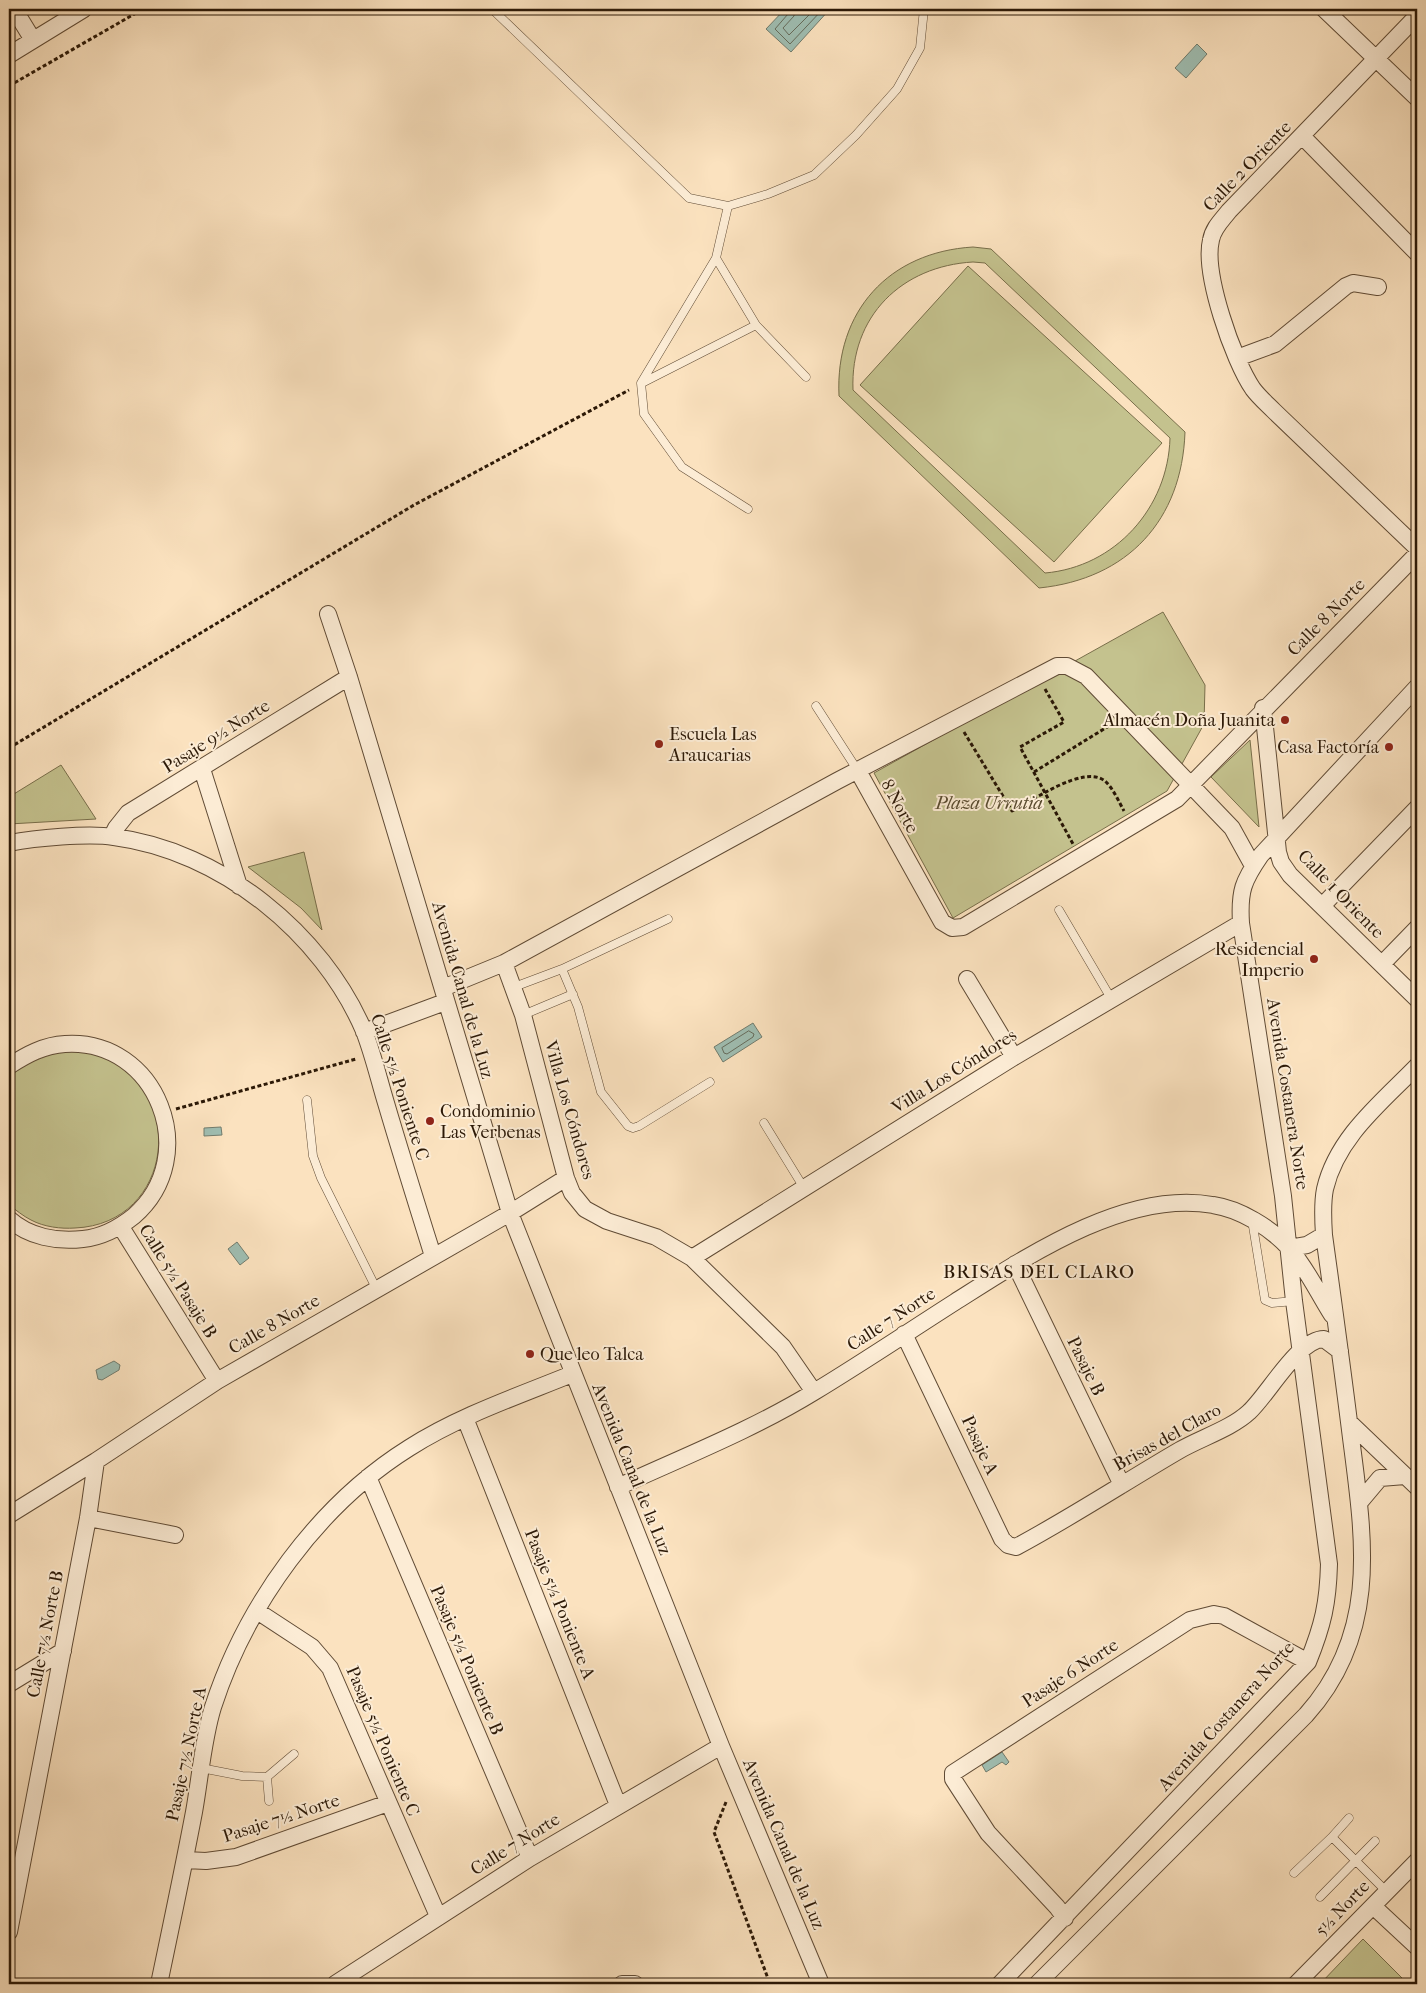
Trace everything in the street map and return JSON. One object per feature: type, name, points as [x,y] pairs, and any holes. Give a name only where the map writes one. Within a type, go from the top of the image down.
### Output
[{"type":"street","points":[[14,9],[33,40]]},
{"type":"street","points":[[9,55],[84,9]]},
{"type":"street","points":[[1324,9],[1417,98]]},
{"type":"street","name":"Calle 2 Oriente","points":[[1417,16],[1234,206],[1215,229],[1211,240],[1208,262],[1216,295],[1237,358],[1253,388],[1274,411],[1417,548]]},
{"type":"street","points":[[1302,136],[1417,253]]},
{"type":"street","points":[[1237,358],[1275,344],[1346,286],[1362,284],[1378,288]]},
{"type":"street","name":"Calle 8 Norte","points":[[1264,708],[1417,554]]},
{"type":"street","name":"Avenida Canal de la Luz","points":[[328,614],[349,677],[510,1213],[572,1374],[721,1746],[822,1984]]},
{"type":"street","points":[[858,771],[1037,675],[1057,666],[1067,666],[1086,676],[1232,828],[1253,866]]},
{"type":"street","name":"Pasaje 9½ Norte","points":[[112,836],[128,813],[349,677]]},
{"type":"street","name":"Avenida Costanera Norte","points":[[1000,1984],[1308,1662],[1321,1628],[1328,1600],[1329,1564],[1300,1351],[1282,1186],[1241,923],[1242,887],[1253,866],[1276,838],[1417,687]]},
{"type":"street","name":"8 Norte","points":[[364,1032],[444,995],[858,771],[942,922],[952,928],[963,927],[1177,799],[1264,708]]},
{"type":"street","name":"Calle 1 Oriente","points":[[1264,708],[1276,838],[1278,852],[1285,869],[1417,999]]},
{"type":"street","points":[[202,769],[239,886]]},
{"type":"street","points":[[1322,906],[1417,808]]},
{"type":"street","name":"Calle 5½ Poniente C","points":[[9,843],[27,840],[112,836],[149,843],[203,863],[276,913],[307,943],[345,995],[364,1032],[433,1256]]},
{"type":"street","name":"Villa Los Cóndores","points":[[692,1258],[1014,1057],[1241,923]]},
{"type":"street","points":[[1382,964],[1417,928]]},
{"type":"street","name":"Villa Los Cóndores","points":[[504,963],[514,987],[566,1178],[572,1193],[585,1209],[613,1223],[656,1237],[692,1258],[783,1347],[814,1392]]},
{"type":"street","points":[[967,979],[1014,1057]]},
{"type":"street","points":[[9,1066],[33,1051],[65,1044],[97,1047],[126,1061],[150,1084],[164,1112],[169,1145],[162,1177],[145,1206],[120,1227],[95,1238],[67,1241],[40,1237],[15,1225],[9,1219]]},
{"type":"street","name":"Avenida Costanera Norte","points":[[1037,1984],[1299,1722],[1328,1688],[1346,1656],[1362,1593],[1363,1537],[1324,1235],[1323,1211],[1325,1189],[1340,1151],[1353,1132],[1417,1066]]},
{"type":"street","name":"Calle 8 Norte","points":[[9,1515],[96,1461],[217,1381],[376,1288],[510,1213],[566,1178]]},
{"type":"street","name":"Calle 7 Norte","points":[[618,1487],[766,1419],[814,1392],[1015,1264],[1091,1225],[1130,1211],[1166,1204],[1215,1205],[1252,1220],[1289,1248]]},
{"type":"street","name":"Calle 5½ Pasaje B","points":[[120,1227],[217,1381]]},
{"type":"street","points":[[1289,1248],[1307,1245],[1324,1235]]},
{"type":"street","name":"Avenida Costanera Norte","points":[[1289,1248],[1336,1320]]},
{"type":"street","name":"Pasaje B","points":[[1015,1264],[1122,1485]]},
{"type":"street","name":"Pasaje A","points":[[904,1334],[1002,1539],[1008,1545],[1016,1547],[1034,1537]]},
{"type":"street","points":[[1300,1351],[1318,1339],[1330,1342],[1340,1351]]},
{"type":"street","name":"Brisas del Claro","points":[[1034,1537],[1202,1438],[1239,1420],[1250,1411],[1300,1351]]},
{"type":"street","name":"Pasaje 7½ Norte A","points":[[160,1984],[185,1860],[212,1709],[230,1658],[284,1569],[315,1530],[368,1477],[410,1447],[465,1418],[572,1374]]},
{"type":"street","name":"Pasaje 5½ Poniente A","points":[[465,1418],[618,1804]]},
{"type":"street","points":[[1349,1422],[1411,1481]]},
{"type":"street","name":"Calle 7½ Norte B","points":[[9,1932],[88,1518],[96,1461]]},
{"type":"street","name":"Pasaje 5½ Poniente B","points":[[368,1477],[530,1858]]},
{"type":"street","points":[[1359,1503],[1380,1478],[1411,1481]]},
{"type":"street","points":[[88,1518],[175,1535]]},
{"type":"street","name":"Pasaje 5½ Poniente C","points":[[257,1611],[312,1647],[330,1668],[438,1916]]},
{"type":"street","name":"Pasaje 6 Norte","points":[[1065,1918],[988,1833],[952,1779],[952,1774],[1190,1620],[1214,1614],[1234,1622],[1308,1662]]},
{"type":"street","points":[[9,1684],[63,1651]]},
{"type":"street","name":"Calle 7 Norte","points":[[335,1984],[530,1858],[618,1804],[721,1746]]},
{"type":"street","name":"Pasaje 7½ Norte","points":[[185,1860],[206,1861],[236,1857],[388,1803]]},
{"type":"street","name":"5½ Norte","points":[[1296,1984],[1417,1861]]},
{"type":"street","points":[[1373,1906],[1417,1947]]},
{"type":"lane","points":[[492,9],[689,198],[728,206],[768,194],[814,175],[856,135],[897,89],[920,48],[924,9]]},
{"type":"lane","points":[[728,206],[716,258],[641,383],[644,414],[682,467],[748,508]]},
{"type":"lane","points":[[716,258],[756,325],[806,377]]},
{"type":"lane","points":[[641,383],[756,325]]},
{"type":"lane","points":[[816,706],[858,771]]},
{"type":"lane","points":[[1059,910],[1112,1000]]},
{"type":"lane","points":[[514,987],[562,969],[668,920]]},
{"type":"lane","points":[[562,969],[573,994],[601,1092],[630,1128],[639,1126],[710,1082]]},
{"type":"lane","points":[[522,1015],[573,994]]},
{"type":"lane","points":[[306,1100],[313,1156],[321,1178],[376,1288]]},
{"type":"lane","points":[[764,1123],[804,1188]]},
{"type":"lane","points":[[1252,1220],[1265,1300],[1272,1303],[1294,1300]]},
{"type":"lane","points":[[201,1768],[242,1776],[267,1777],[294,1754]]},
{"type":"lane","points":[[267,1777],[269,1801]]},
{"type":"lane","points":[[1294,1873],[1349,1818]]},
{"type":"lane","points":[[1332,1836],[1386,1892]]},
{"type":"lane","points":[[1320,1897],[1375,1841]]},
{"type":"path","points":[[9,86],[143,9]]},
{"type":"path","points":[[9,748],[414,505],[641,383]]},
{"type":"path","points":[[1037,675],[1064,722],[1020,747],[1081,857]]},
{"type":"path","points":[[1034,772],[1124,717]]},
{"type":"path","points":[[956,718],[1012,811],[1077,777],[1095,776],[1106,782],[1132,826]]},
{"type":"path","points":[[164,1112],[371,1055]]},
{"type":"path","points":[[735,1779],[714,1832],[770,1984]]},
{"type":"green space","points":[[973,247],[991,249],[1185,432],[1182,464],[1173,492],[1161,518],[1144,540],[1124,558],[1099,572],[1071,582],[1039,588],[839,396],[840,365],[846,338],[857,313],[873,292],[893,274],[916,260],[943,251]],"holes":[[[973,262],[985,263],[1170,438],[1167,464],[1159,488],[1148,510],[1133,530],[1115,546],[1094,559],[1070,568],[1045,573],[853,390],[854,363],[861,339],[871,318],[885,300],[903,285],[924,273],[947,266]]]},
{"type":"green space","points":[[968,266],[1162,443],[1054,562],[860,385]]},
{"type":"green space","name":"Plaza Urrutia","points":[[1163,612],[1205,685],[1204,724],[1167,791],[953,918],[874,773]]},
{"type":"green space","points":[[1250,740],[1259,827],[1211,777]]},
{"type":"green space","points":[[61,765],[96,819],[9,824],[9,797]]},
{"type":"green space","points":[[304,852],[322,930],[301,908],[248,867]]},
{"type":"green space","points":[[67,1051],[86,1052],[97,1055],[127,1071],[147,1095],[157,1123],[158,1152],[150,1180],[133,1204],[108,1221],[75,1228],[53,1227],[41,1224],[25,1217],[9,1205],[9,1077],[28,1062]]},
{"type":"green space","points":[[1363,1939],[1408,1984],[1320,1984]]},
{"type":"water","points":[[785,9],[830,9],[791,52],[766,29]]},
{"type":"water","points":[[1197,44],[1207,54],[1186,78],[1175,68]]},
{"type":"water","points":[[753,1023],[762,1037],[723,1062],[714,1047]]},
{"type":"water","points":[[221,1127],[222,1135],[204,1136],[204,1128]]},
{"type":"water","points":[[237,1242],[249,1258],[240,1265],[228,1249]]},
{"type":"water","points":[[114,1361],[120,1365],[119,1370],[102,1380],[98,1379],[96,1370]]},
{"type":"water","points":[[1002,1752],[1009,1762],[1006,1765],[1002,1762],[986,1772],[982,1765]]},
{"type":"place","name":"Almacén Doña Juanita","points":[[1285,720]]},
{"type":"place","name":"Escuela Las Araucarias","points":[[659,744]]},
{"type":"place","name":"Casa Factoría","points":[[1389,747]]},
{"type":"place","name":"Residencial Imperio","points":[[1314,959]]},
{"type":"place","name":"Condominio Las Verbenas","points":[[430,1121]]},
{"type":"place","name":"Que leo Talca","points":[[530,1354]]},
{"type":"district","name":"BRISAS DEL CLARO","points":[[1039,1271]]}]
